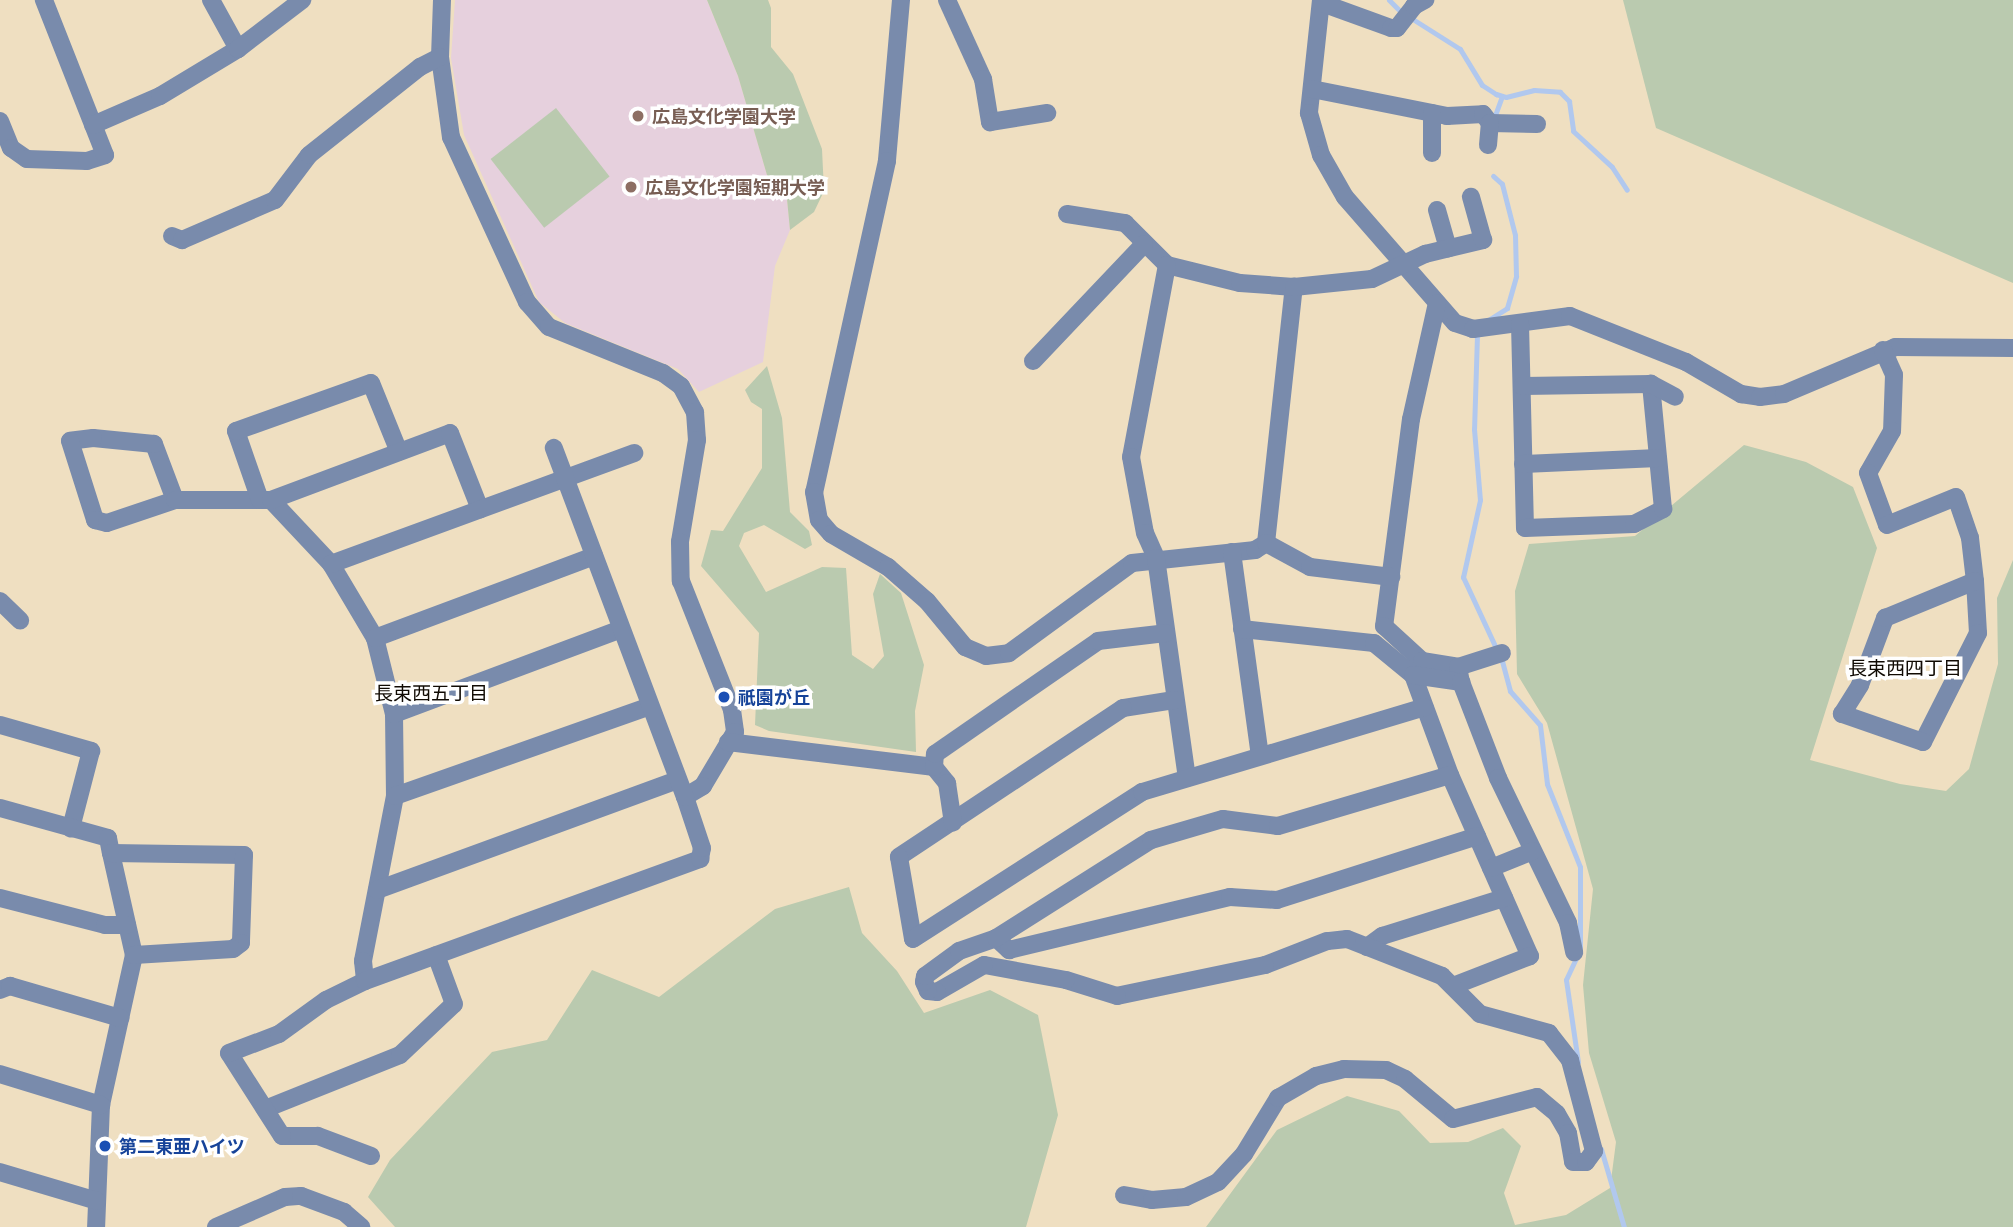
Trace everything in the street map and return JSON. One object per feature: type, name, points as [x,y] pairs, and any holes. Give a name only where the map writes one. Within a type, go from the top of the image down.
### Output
[{"type":"street","points":[[0,121],[11,148],[27,159],[87,161],[105,155],[44,0]]},
{"type":"street","points":[[211,0],[238,49]]},
{"type":"street","points":[[93,125],[160,96],[238,49],[302,0]]},
{"type":"street","points":[[377,890],[682,788],[703,786],[734,732],[732,710],[681,581],[680,542],[697,440],[695,412],[681,386],[663,373],[549,327],[527,302],[451,137],[440,57],[442,0]]},
{"type":"street","points":[[901,0],[887,161],[816,470],[819,520],[831,534],[888,567],[927,601],[965,647],[986,656],[1009,653],[1132,563],[1156,558],[1232,552],[1266,543],[1310,567],[1391,577]]},
{"type":"street","points":[[947,0],[983,79],[990,122],[1047,113]]},
{"type":"street","points":[[1425,0],[1414,6],[1398,28],[1321,2],[1309,113],[1321,155],[1345,197],[1455,323],[1473,329],[1570,316],[1686,362],[1741,394],[1760,397],[1784,394],[1884,350],[2013,348]]},
{"type":"street","points":[[172,236],[182,240],[275,200],[309,155],[420,67],[440,57]]},
{"type":"street","points":[[1312,89],[1350,93],[1432,113],[1483,114],[1490,123],[1488,145]]},
{"type":"street","points":[[1432,113],[1432,153]]},
{"type":"street","points":[[1490,123],[1537,124]]},
{"type":"street","points":[[1067,214],[1125,223],[1167,265],[1240,283],[1294,287],[1346,284],[1448,248],[1483,240],[1471,197]]},
{"type":"street","points":[[1437,210],[1448,248]]},
{"type":"street","points":[[1033,361],[1144,244]]},
{"type":"street","points":[[1167,265],[1132,457],[1145,533],[1156,558],[1186,778]]},
{"type":"street","points":[[1266,543],[1294,287]]},
{"type":"street","points":[[1437,303],[1411,419],[1384,626],[1422,661],[1459,674]]},
{"type":"street","points":[[1520,324],[1525,527],[1634,524],[1664,509],[1651,384]]},
{"type":"street","points":[[1884,350],[1895,375],[1892,431],[1868,473],[1887,525],[1956,497],[1970,538],[1975,581],[1978,632],[1923,742],[1842,714],[1860,685],[1885,618],[1975,581]]},
{"type":"street","points":[[365,981],[363,961],[395,796],[394,714],[374,638],[331,565],[265,500],[236,431],[370,383],[399,452]]},
{"type":"street","points":[[1522,386],[1651,384],[1675,397]]},
{"type":"street","points":[[175,500],[154,444],[93,438],[70,441],[95,520],[107,523],[175,500],[265,500],[450,433],[480,509]]},
{"type":"street","points":[[370,1156],[318,1136],[282,1136],[229,1052],[279,1034],[326,1000],[365,981],[699,859],[702,848],[554,448]]},
{"type":"street","points":[[331,565],[634,453]]},
{"type":"street","points":[[1523,464],[1658,458]]},
{"type":"street","points":[[1232,552],[1260,756]]},
{"type":"street","points":[[374,638],[594,556]]},
{"type":"street","points":[[0,601],[20,620]]},
{"type":"street","points":[[394,714],[621,629]]},
{"type":"street","points":[[1242,629],[1374,643],[1413,675],[1450,775],[1530,956],[1453,986]]},
{"type":"street","points":[[953,823],[947,783],[934,767],[935,754],[1098,641],[1166,633]]},
{"type":"street","points":[[1413,675],[1459,674],[1498,654]]},
{"type":"street","points":[[1459,674],[1498,778],[1568,923],[1574,952]]},
{"type":"street","points":[[1174,700],[1123,708],[899,858],[913,939],[1142,792],[1425,707]]},
{"type":"street","points":[[395,796],[650,706]]},
{"type":"street","points":[[0,725],[91,751],[71,828]]},
{"type":"street","points":[[729,742],[934,767]]},
{"type":"street","points":[[1124,1195],[1152,1200],[1186,1197],[1218,1182],[1244,1154],[1278,1098],[1316,1076],[1344,1069],[1386,1070],[1405,1079],[1453,1119],[1467,1119],[1518,1098],[1537,1097],[1557,1114],[1568,1133],[1573,1162],[1586,1162],[1594,1151],[1570,1060],[1549,1033],[1480,1014],[1442,976],[1347,939],[1327,941],[1265,964],[1117,996],[1066,980],[984,965],[937,992],[928,991],[925,976],[959,951],[996,938],[1151,840],[1223,819],[1278,826],[1450,775]]},
{"type":"street","points":[[0,808],[108,838],[134,955],[101,1105],[96,1227]]},
{"type":"street","points":[[996,938],[1009,950],[1230,897],[1278,900],[1477,836]]},
{"type":"street","points":[[1491,868],[1533,851]]},
{"type":"street","points":[[111,853],[244,855],[241,943],[233,949],[134,955]]},
{"type":"street","points":[[0,898],[105,925],[127,925]]},
{"type":"street","points":[[1367,947],[1382,936],[1504,898]]},
{"type":"street","points":[[265,1109],[400,1055],[454,1004],[436,955]]},
{"type":"street","points":[[0,990],[10,986],[120,1018]]},
{"type":"street","points":[[0,1074],[101,1105]]},
{"type":"street","points":[[0,1172],[97,1201]]},
{"type":"street","points":[[216,1227],[285,1197],[301,1196],[344,1212],[361,1227]]},
{"type":"shaded area","name":"広島文化学園短期大学","points":[[455,0],[707,0],[738,76],[767,175],[787,199],[790,230],[775,266],[763,362],[699,392],[678,369],[565,323],[539,302],[464,135],[451,58]]},
{"type":"green space","points":[[707,0],[768,0],[771,8],[771,47],[793,74],[822,149],[824,191],[814,212],[790,230],[787,199],[767,175],[738,76]]},
{"type":"green space","points":[[1623,0],[2013,0],[2013,283],[1656,128]]},
{"type":"green space","points":[[556,108],[610,177],[544,228],[491,159]]},
{"type":"green space","points":[[767,366],[782,418],[790,512],[809,531],[812,545],[805,549],[764,525],[744,533],[739,546],[766,592],[822,567],[846,568],[852,655],[873,669],[884,656],[873,594],[880,574],[901,593],[924,665],[915,711],[916,752],[769,731],[755,725],[759,633],[701,566],[711,530],[723,531],[762,468],[762,409],[751,402],[745,390]]},
{"type":"green space","points":[[1744,445],[1806,462],[1853,487],[1877,548],[1810,760],[1900,784],[1946,791],[1969,769],[1998,664],[1997,598],[2013,560],[2013,1227],[1206,1227],[1277,1130],[1347,1096],[1399,1111],[1430,1143],[1468,1142],[1503,1128],[1521,1146],[1504,1193],[1515,1225],[1566,1215],[1610,1188],[1616,1142],[1589,1053],[1583,985],[1593,889],[1547,723],[1517,674],[1515,591],[1529,544],[1635,536]]},
{"type":"green space","points":[[849,887],[862,933],[897,971],[924,1013],[990,990],[1038,1015],[1058,1115],[1026,1227],[395,1227],[368,1197],[390,1160],[492,1052],[547,1040],[592,970],[659,997],[775,909]]},
{"type":"waterway","points":[[1389,0],[1402,13]]},
{"type":"waterway","points":[[1411,18],[1460,49],[1482,85],[1496,94],[1506,97],[1534,90],[1560,92],[1569,101],[1573,131],[1612,167],[1627,190]]},
{"type":"waterway","points":[[1494,118],[1502,96]]},
{"type":"waterway","points":[[1485,322],[1507,308],[1516,276],[1515,235],[1502,184],[1493,176]]},
{"type":"waterway","points":[[1477,335],[1474,429],[1480,500],[1463,577],[1502,661],[1510,691],[1540,725],[1547,784],[1580,867],[1580,947]]},
{"type":"waterway","points":[[1577,956],[1566,980],[1578,1062]]},
{"type":"waterway","points":[[1601,1149],[1624,1227]]},
{"type":"place","name":"広島文化学園大学","points":[[638,116]]},
{"type":"place","name":"広島文化学園短期大学","points":[[631,187]]},
{"type":"place","name":"祇園が丘","points":[[724,697]]},
{"type":"place","name":"第二東亜ハイツ","points":[[105,1146]]},
{"type":"district","name":"長束西四丁目","points":[[1905,668]]},
{"type":"district","name":"長束西五丁目","points":[[431,693]]}]
